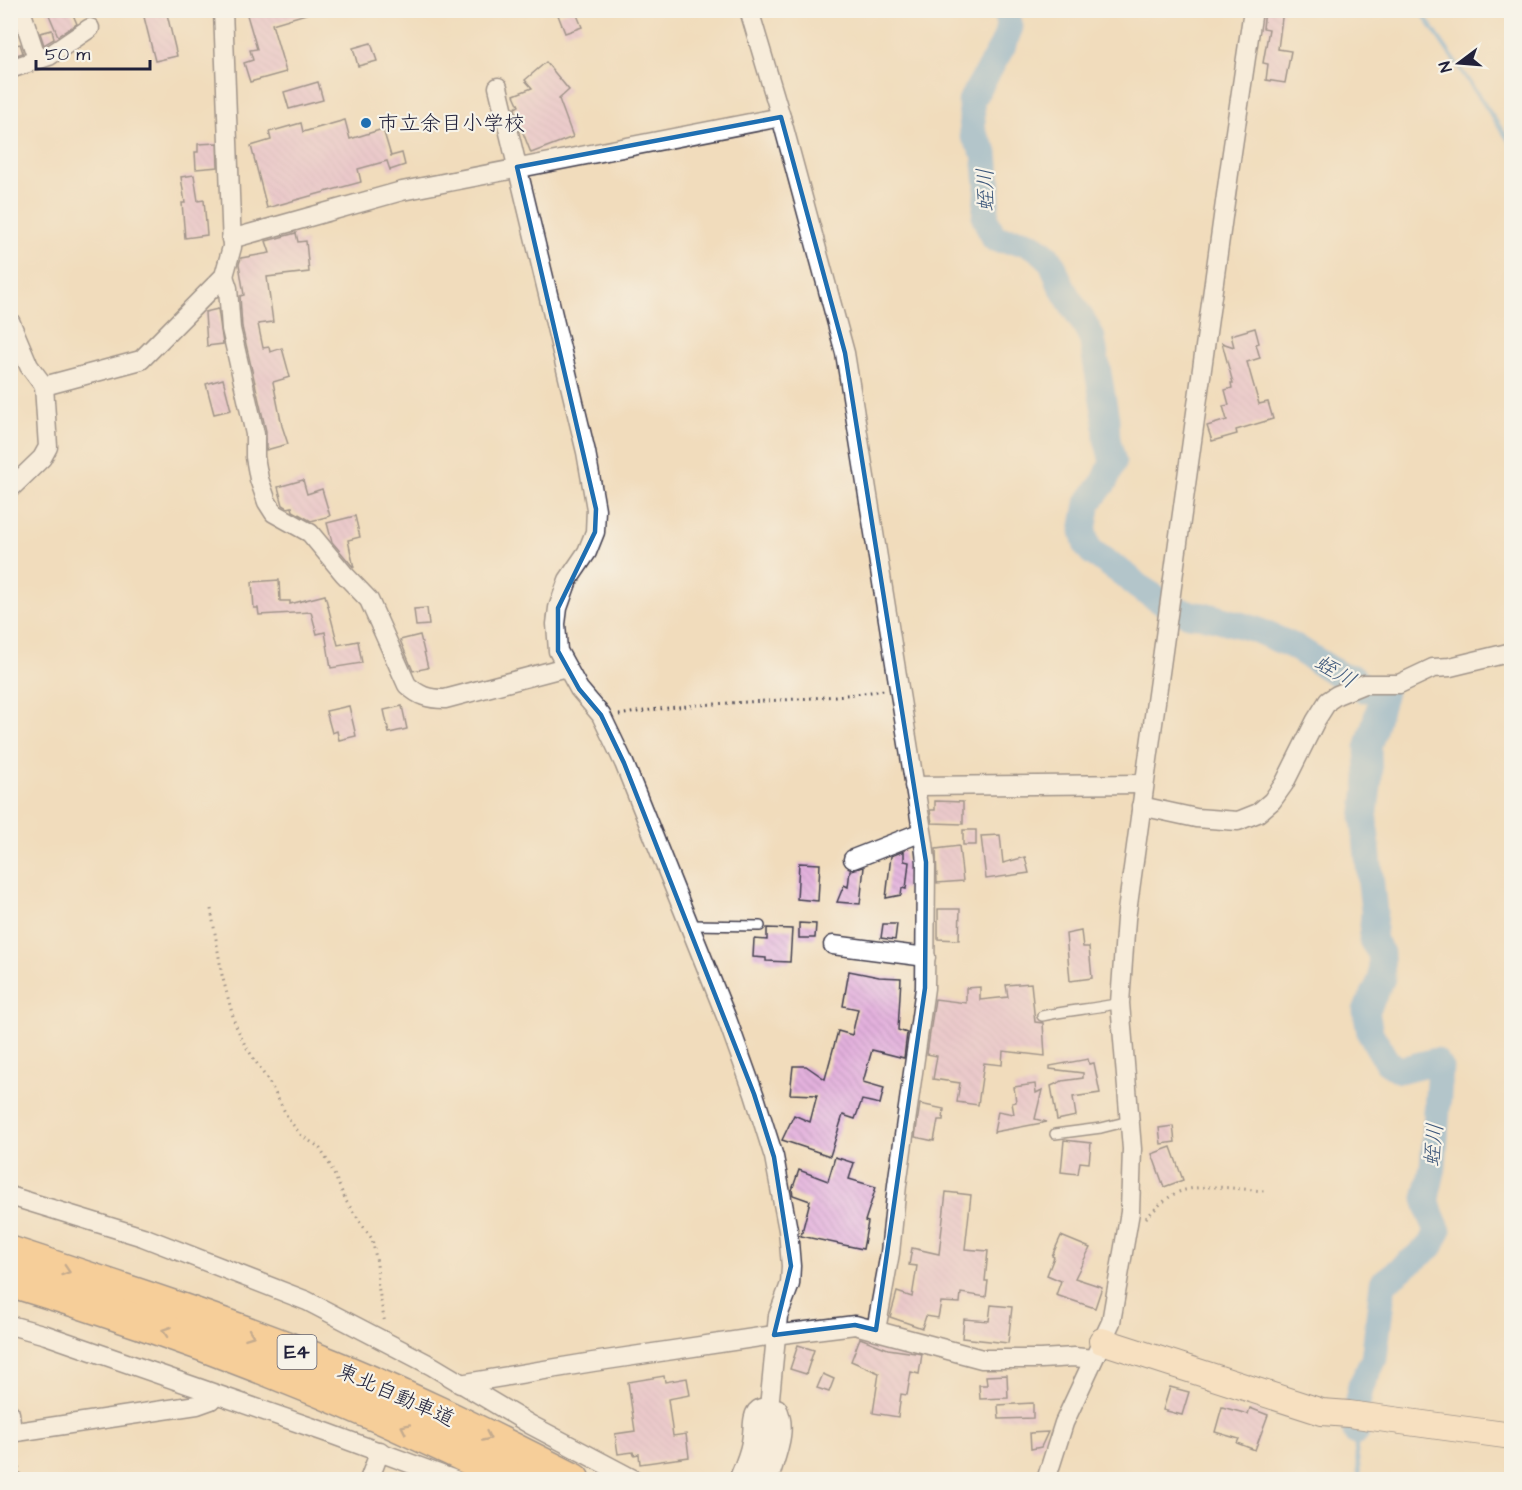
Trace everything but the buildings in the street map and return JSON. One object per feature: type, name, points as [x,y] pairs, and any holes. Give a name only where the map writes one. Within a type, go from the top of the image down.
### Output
[{"type":"highway","name":"東北自動車道","points":[[10,1253],[141,1295],[300,1353],[381,1387],[573,1479]]},
{"type":"highway","name":"東北自動車道","points":[[10,1280],[186,1338],[348,1401],[515,1479]]},
{"type":"street","points":[[21,10],[37,59]]},
{"type":"street","points":[[44,386],[141,360],[224,276],[232,247],[227,67],[223,10]]},
{"type":"street","points":[[749,10],[781,117],[845,353],[926,862],[925,987],[897,1185],[890,1253],[876,1330]]},
{"type":"street","points":[[1046,1479],[1064,1423],[1111,1322],[1128,1226],[1132,1149],[1120,1003],[1125,919],[1253,10]]},
{"type":"street","points":[[10,69],[49,56],[90,27]]},
{"type":"street","points":[[498,87],[586,452],[596,509],[595,532],[587,552],[568,580],[558,608],[555,624],[558,651],[579,689],[602,718],[624,763],[690,925],[754,1094],[774,1157],[788,1230],[790,1284],[777,1316],[766,1428],[752,1479]]},
{"type":"street","points":[[231,239],[402,190],[781,117]]},
{"type":"street","points":[[224,276],[228,288],[231,329],[255,434],[255,457],[259,479],[267,502],[274,513],[310,533],[369,600],[407,685],[417,695],[431,699],[445,699],[566,667]]},
{"type":"street","points":[[10,321],[29,366],[44,386],[48,447],[42,458],[10,489]]},
{"type":"street","points":[[1141,806],[1221,821],[1238,821],[1258,813],[1272,801],[1284,784],[1328,701],[1359,686],[1399,684],[1433,669],[1512,652]]},
{"type":"street","points":[[914,786],[1144,784]]},
{"type":"street","points":[[853,859],[922,832]]},
{"type":"street","points":[[833,945],[926,957]]},
{"type":"street","points":[[10,1196],[143,1237],[307,1301],[432,1366],[531,1425],[634,1479]]},
{"type":"street","points":[[10,1325],[45,1335],[455,1479]]},
{"type":"street","points":[[460,1384],[774,1335],[855,1325],[982,1359],[1074,1357],[1098,1350],[1322,1412],[1512,1436]]},
{"type":"street","points":[[10,1413],[11,1433],[197,1405],[211,1400],[216,1395]]},
{"type":"street","points":[[738,1479],[751,1443],[754,1413],[759,1408],[769,1406],[777,1408],[782,1418],[780,1442],[769,1479]]},
{"type":"street","points":[[369,1479],[380,1451]]},
{"type":"lane","points":[[690,925],[760,926]]},
{"type":"lane","points":[[1042,1016],[1120,1003]]},
{"type":"lane","points":[[1055,1134],[1101,1128],[1129,1121]]},
{"type":"path","points":[[602,718],[657,708],[839,697],[899,688]]},
{"type":"path","points":[[211,909],[230,1004],[245,1045],[295,1129],[319,1147],[346,1201],[372,1239],[385,1321],[384,1341]]},
{"type":"path","points":[[1128,1226],[1141,1222],[1172,1195],[1190,1189],[1218,1187],[1264,1191]]},
{"type":"path","points":[[11,1433],[21,1479]]},
{"type":"highlighted area","points":[[781,117],[845,353],[926,862],[925,988],[876,1330],[855,1325],[774,1335],[791,1266],[774,1157],[754,1094],[624,763],[601,715],[579,689],[558,651],[558,608],[595,532],[596,509],[517,167]]},
{"type":"waterway","name":"蛭川","points":[[1006,10],[1010,27],[1003,45],[971,101],[973,134],[985,153],[988,185],[985,218],[994,238],[1030,244],[1049,258],[1061,286],[1092,338],[1106,418],[1107,439],[1113,462],[1105,481],[1088,503],[1083,531],[1087,546],[1137,586],[1164,603],[1188,614],[1212,617],[1254,629],[1295,647],[1341,676],[1354,678],[1363,689],[1379,689],[1384,692],[1368,748],[1369,779],[1364,819],[1374,912],[1372,940],[1381,953],[1382,978],[1366,1011],[1370,1033],[1387,1062],[1400,1070],[1435,1061],[1440,1067],[1433,1167],[1426,1198],[1438,1231],[1431,1246],[1383,1283],[1374,1359],[1361,1386],[1357,1405],[1356,1432]]},
{"type":"waterway","points":[[1420,10],[1512,145]]},
{"type":"waterway","points":[[1356,1432],[1360,1480]]},
{"type":"place","name":"市立余目小学校","points":[[366,123]]}]
